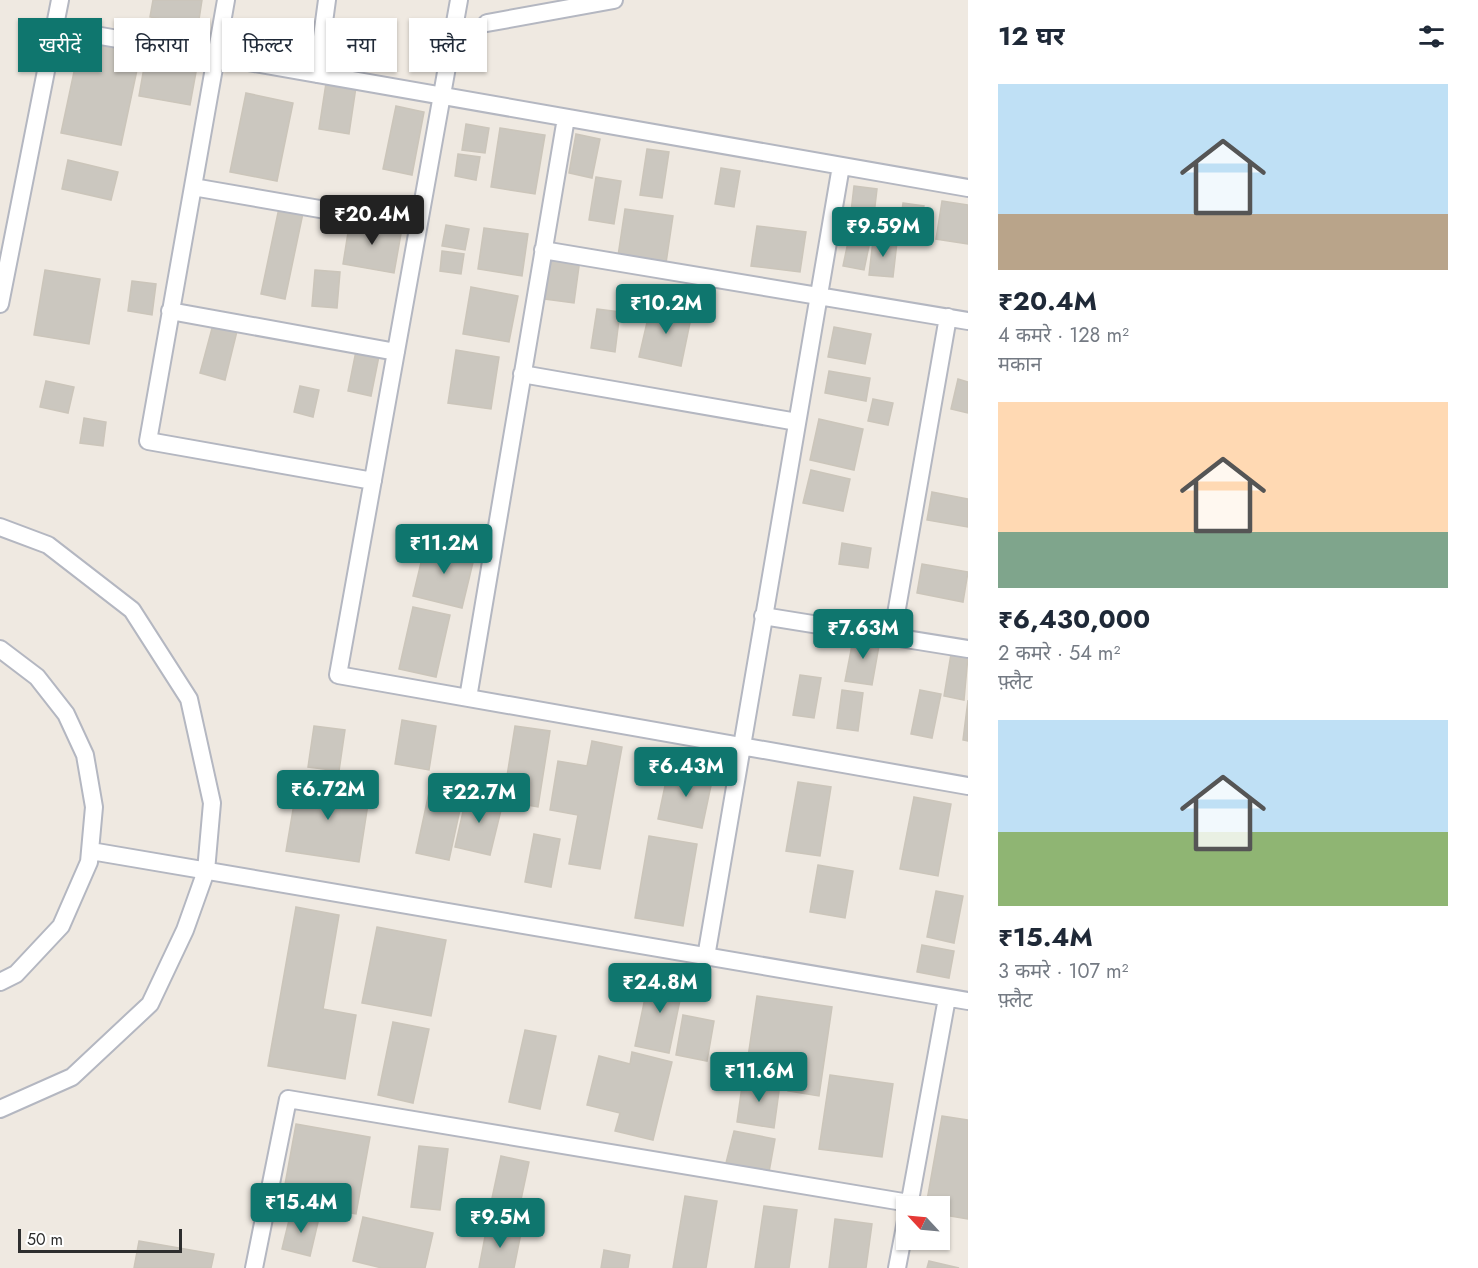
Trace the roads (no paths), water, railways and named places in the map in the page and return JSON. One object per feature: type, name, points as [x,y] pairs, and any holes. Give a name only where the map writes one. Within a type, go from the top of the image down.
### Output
[{"type":"street","points":[[57,18],[60,0]]},
{"type":"street","points":[[226,0],[147,441],[373,481]]},
{"type":"street","points":[[317,74],[327,0]]},
{"type":"street","points":[[459,0],[338,675],[968,786]]},
{"type":"street","points":[[487,23],[614,0]]},
{"type":"street","points":[[102,36],[968,188]]},
{"type":"street","points":[[0,304],[46,72]]},
{"type":"street","points":[[468,698],[566,118]]},
{"type":"street","points":[[706,957],[740,746],[841,166]]},
{"type":"street","points":[[193,187],[418,226]]},
{"type":"street","points":[[543,250],[968,321]]},
{"type":"street","points":[[170,311],[396,352]]},
{"type":"street","points":[[892,637],[948,317]]},
{"type":"street","points":[[522,374],[797,422]]},
{"type":"street","points":[[0,527],[48,545],[132,610],[189,699],[212,803],[206,871],[185,930],[150,1004],[72,1077],[0,1108]]},
{"type":"street","points":[[763,616],[968,648]]},
{"type":"street","points":[[0,649],[37,677],[66,714],[85,754],[94,807],[91,851],[61,926],[16,974],[0,982]]},
{"type":"street","points":[[91,851],[968,1001]]},
{"type":"street","points":[[911,1196],[947,998]]},
{"type":"street","points":[[254,1268],[288,1100],[896,1203]]},
{"type":"street","points":[[897,1268],[900,1250]]}]
